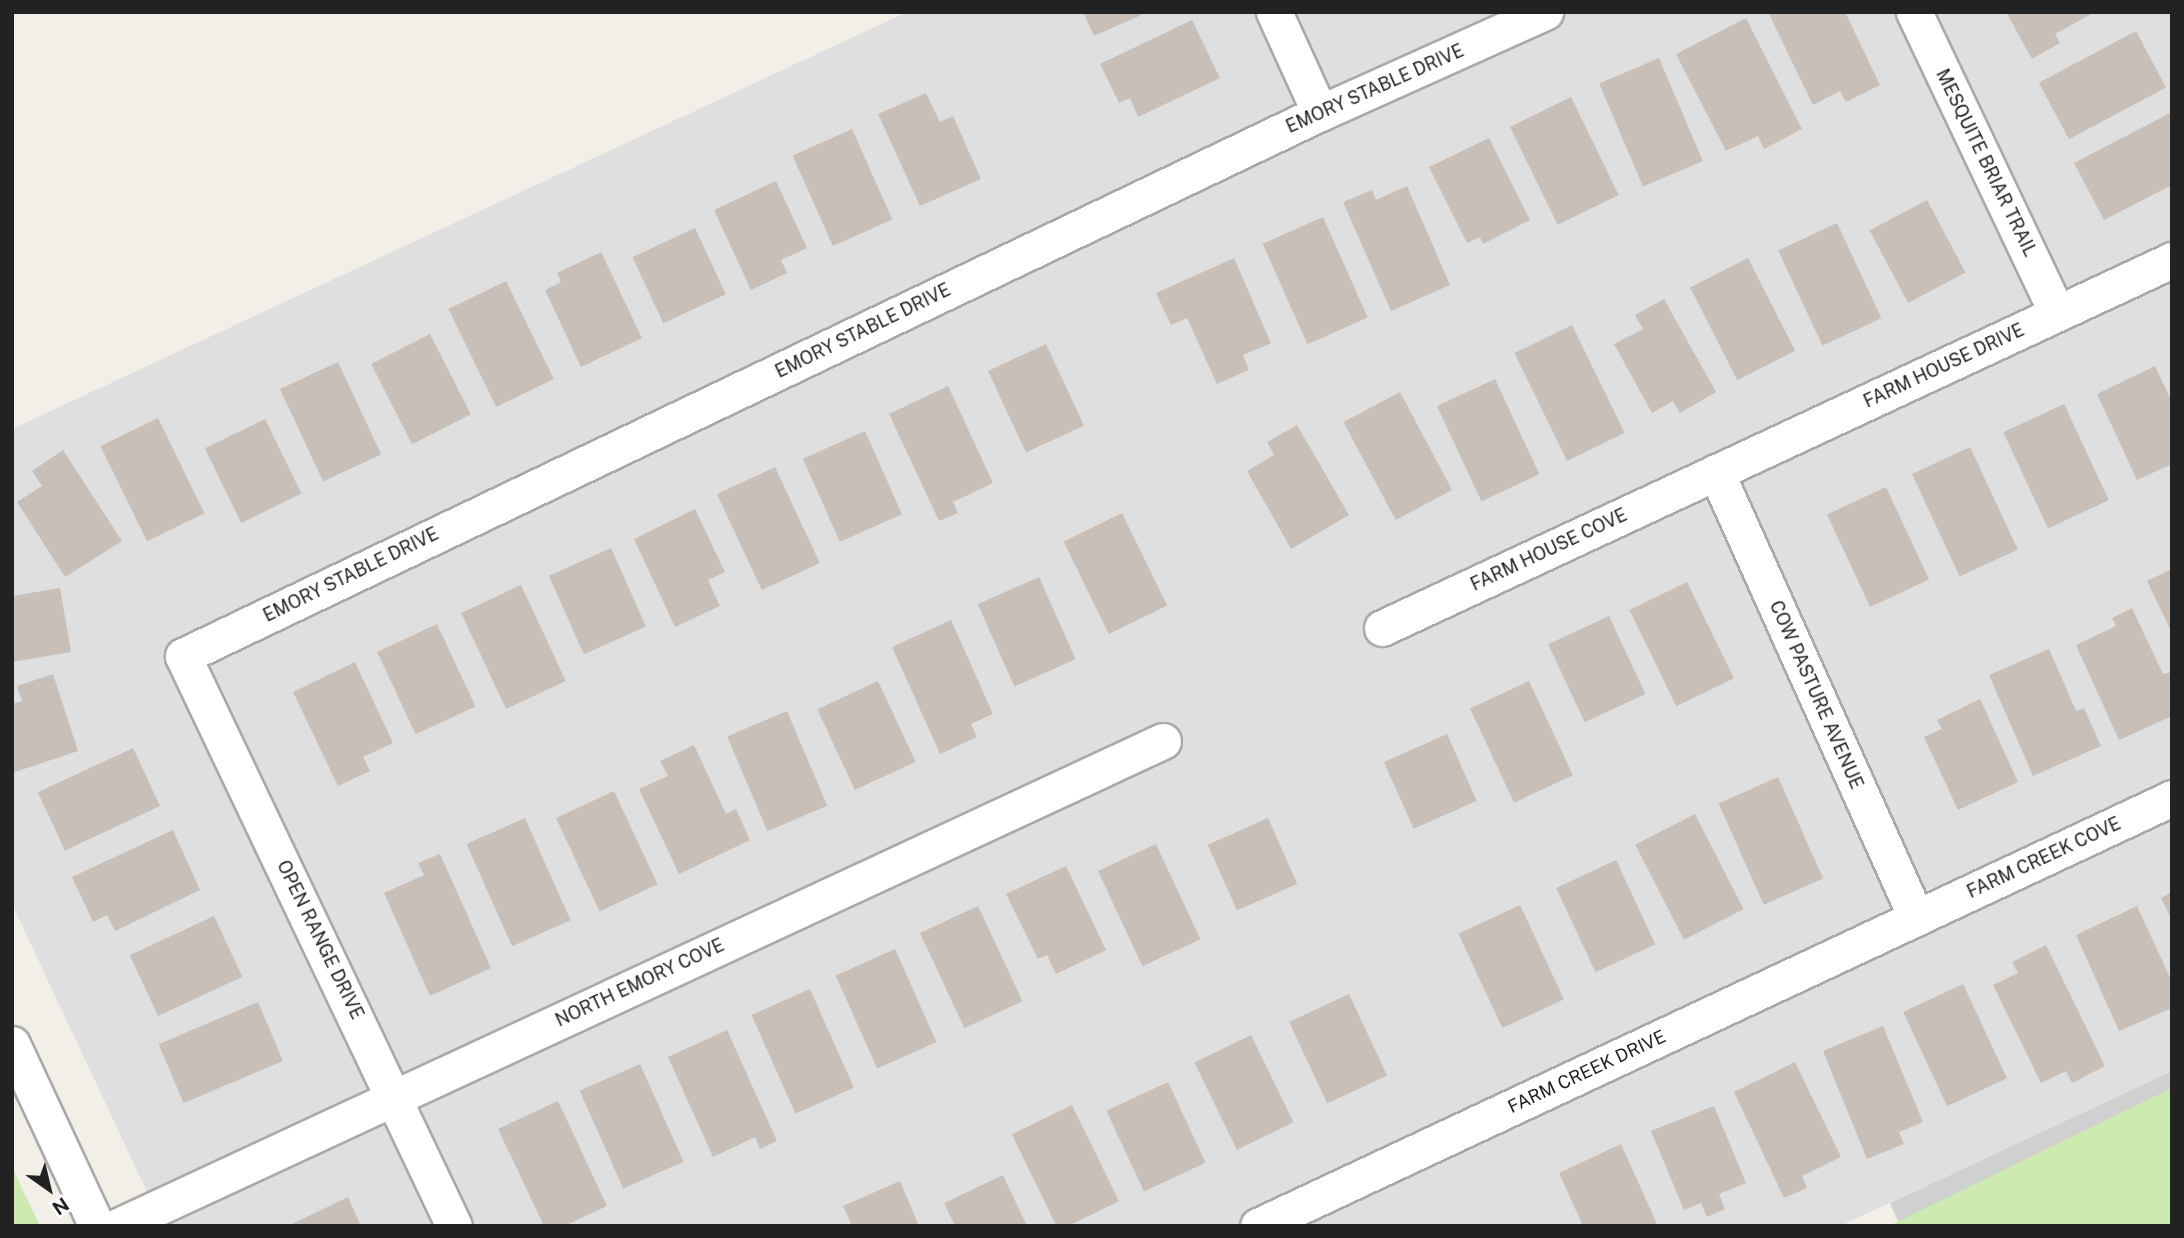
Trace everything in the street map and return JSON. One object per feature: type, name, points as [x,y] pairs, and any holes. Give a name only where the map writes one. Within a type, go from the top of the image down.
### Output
[{"type":"street","points":[[1274,12],[1320,113]]},
{"type":"street","name":"EMORY STABLE DRIVE","points":[[183,656],[1320,113],[1545,12]]},
{"type":"street","name":"MESQUITE BRIAR TRAIL","points":[[1914,12],[2057,313]]},
{"type":"street","name":"FARM HOUSE DRIVE","points":[[1716,472],[2172,260]]},
{"type":"street","name":"FARM HOUSE COVE","points":[[1382,628],[1716,472]]},
{"type":"street","name":"COW PASTURE AVENUE","points":[[1716,472],[1916,918]]},
{"type":"street","name":"OPEN RANGE DRIVE","points":[[183,656],[395,1097],[454,1226]]},
{"type":"street","name":"NORTH EMORY COVE","points":[[118,1226],[1163,741]]},
{"type":"street","name":"FARM CREEK COVE","points":[[1916,918],[2172,798]]},
{"type":"street","name":"FARM CREEK DRIVE","points":[[1258,1226],[1916,918]]},
{"type":"street","points":[[12,1044],[97,1226]]},
{"type":"shaded area","points":[[907,12],[2172,12],[2172,1071],[1840,1226],[163,1226],[12,904],[12,429]]},
{"type":"shaded area","points":[[2172,1071],[2172,1226],[1900,1226],[1890,1203]]},
{"type":"green space","points":[[2172,1088],[2172,1226],[1889,1226]]},
{"type":"green space","points":[[12,1167],[40,1226],[12,1226]]},
{"type":"building","points":[[1083,12],[1148,12],[1094,36]]},
{"type":"building","points":[[1768,12],[1845,12],[1880,85],[1846,102],[1840,91],[1813,105]]},
{"type":"building","points":[[2006,12],[2095,12],[2055,34],[2060,43],[2032,59]]},
{"type":"building","points":[[1746,18],[1802,129],[1764,149],[1758,136],[1726,151],[1676,54]]},
{"type":"building","points":[[1192,20],[1220,78],[1138,117],[1130,98],[1119,103],[1100,64]]},
{"type":"building","points":[[2136,31],[2166,88],[2069,139],[2039,83]]},
{"type":"building","points":[[1659,58],[1703,161],[1643,186],[1599,83]]},
{"type":"building","points":[[926,93],[940,122],[953,116],[981,179],[920,206],[878,114]]},
{"type":"building","points":[[1571,97],[1619,195],[1558,225],[1510,127]]},
{"type":"building","points":[[2172,112],[2172,185],[2104,220],[2074,163]]},
{"type":"building","points":[[852,129],[892,219],[833,246],[793,155]]},
{"type":"building","points":[[1489,138],[1530,220],[1483,244],[1480,237],[1467,243],[1429,167]]},
{"type":"building","points":[[776,181],[807,248],[781,260],[787,273],[751,290],[714,210]]},
{"type":"building","points":[[1407,186],[1450,285],[1391,311],[1343,202],[1372,190],[1376,200]]},
{"type":"building","points":[[1927,200],[1965,272],[1908,303],[1870,231]]},
{"type":"building","points":[[1323,217],[1368,317],[1307,344],[1263,244]]},
{"type":"building","points":[[1837,223],[1881,318],[1822,346],[1778,250]]},
{"type":"building","points":[[695,228],[726,294],[663,323],[632,257]]},
{"type":"building","points":[[601,252],[642,338],[581,367],[545,290],[561,282],[557,273]]},
{"type":"building","points":[[1234,258],[1271,343],[1243,355],[1249,370],[1217,384],[1187,318],[1171,325],[1156,293]]},
{"type":"building","points":[[1748,258],[1795,351],[1737,380],[1690,288]]},
{"type":"building","points":[[506,281],[554,379],[496,407],[448,309]]},
{"type":"building","points":[[1664,299],[1716,392],[1680,413],[1673,401],[1652,413],[1614,344],[1643,329],[1635,315]]},
{"type":"building","points":[[1572,325],[1625,433],[1567,461],[1514,353]]},
{"type":"building","points":[[430,334],[471,414],[412,444],[371,364]]},
{"type":"building","points":[[1046,344],[1084,426],[1026,453],[988,371]]},
{"type":"building","points":[[338,362],[381,454],[323,481],[280,389]]},
{"type":"building","points":[[2155,366],[2172,402],[2172,464],[2137,480],[2097,394]]},
{"type":"building","points":[[1495,379],[1539,474],[1481,501],[1437,406]]},
{"type":"building","points":[[948,386],[993,483],[953,502],[958,513],[939,521],[889,414]]},
{"type":"building","points":[[1400,392],[1452,490],[1396,520],[1343,422]]},
{"type":"building","points":[[2064,404],[2109,500],[2048,528],[2003,432]]},
{"type":"building","points":[[158,418],[204,513],[147,541],[100,446]]},
{"type":"building","points":[[265,419],[301,494],[241,523],[205,448]]},
{"type":"building","points":[[1297,425],[1349,515],[1291,549],[1247,471],[1274,455],[1267,442]]},
{"type":"building","points":[[865,431],[902,514],[840,542],[803,459]]},
{"type":"building","points":[[1970,447],[2018,549],[1960,576],[1912,474]]},
{"type":"building","points":[[63,450],[122,541],[65,577],[17,502],[42,486],[32,471]]},
{"type":"building","points":[[775,467],[820,563],[762,590],[717,494]]},
{"type":"building","points":[[1886,487],[1929,579],[1870,607],[1827,514]]},
{"type":"building","points":[[695,509],[725,572],[708,580],[720,606],[675,627],[634,539]]},
{"type":"building","points":[[1122,513],[1167,606],[1109,634],[1064,541]]},
{"type":"building","points":[[611,548],[646,627],[584,654],[549,576]]},
{"type":"building","points":[[2172,569],[2172,633],[2147,581]]},
{"type":"building","points":[[1039,577],[1076,659],[1014,686],[978,604]]},
{"type":"building","points":[[1687,582],[1734,678],[1676,706],[1629,610]]},
{"type":"building","points":[[521,585],[566,681],[506,709],[461,613]]},
{"type":"building","points":[[60,588],[71,652],[12,662],[12,596]]},
{"type":"building","points":[[2132,608],[2163,674],[2172,672],[2172,716],[2119,740],[2076,645],[2116,626],[2112,618]]},
{"type":"building","points":[[1609,616],[1645,694],[1585,722],[1548,644]]},
{"type":"building","points":[[951,620],[993,714],[971,724],[977,737],[940,754],[892,647]]},
{"type":"building","points":[[437,624],[475,706],[416,734],[377,652]]},
{"type":"building","points":[[2049,649],[2076,711],[2084,708],[2101,746],[2033,776],[1989,675]]},
{"type":"building","points":[[355,662],[393,743],[363,757],[370,771],[338,786],[293,692]]},
{"type":"building","points":[[53,674],[78,751],[12,773],[12,704],[22,701],[17,686]]},
{"type":"building","points":[[878,681],[916,762],[855,790],[817,709]]},
{"type":"building","points":[[1529,681],[1573,775],[1514,803],[1470,708]]},
{"type":"building","points":[[1980,699],[2018,782],[1958,810],[1924,737],[1942,729],[1937,720]]},
{"type":"building","points":[[787,711],[827,806],[767,831],[727,736]]},
{"type":"building","points":[[1447,734],[1477,801],[1414,829],[1384,762]]},
{"type":"building","points":[[694,745],[726,814],[736,809],[750,840],[679,874],[639,789],[668,776],[660,761]]},
{"type":"building","points":[[133,748],[160,806],[65,850],[38,792]]},
{"type":"building","points":[[1778,777],[1823,878],[1764,905],[1719,803]]},
{"type":"building","points":[[614,791],[658,884],[600,911],[556,818]]},
{"type":"building","points":[[1695,814],[1744,909],[1684,940],[1635,844]]},
{"type":"building","points":[[525,818],[571,920],[512,946],[467,844]]},
{"type":"building","points":[[1268,818],[1297,884],[1237,911],[1208,845]]},
{"type":"building","points":[[173,830],[200,890],[115,931],[107,915],[93,922],[72,877]]},
{"type":"building","points":[[1156,844],[1200,939],[1142,966],[1098,871]]},
{"type":"building","points":[[440,854],[491,968],[430,996],[384,893],[424,875],[418,863]]},
{"type":"building","points":[[1616,860],[1655,944],[1595,972],[1556,888]]},
{"type":"building","points":[[1066,866],[1106,950],[1056,974],[1047,955],[1038,959],[1006,894]]},
{"type":"building","points":[[2172,892],[2172,920],[2161,898]]},
{"type":"building","points":[[1520,905],[1564,999],[1502,1028],[1458,934]]},
{"type":"building","points":[[978,906],[1022,1001],[964,1028],[920,933]]},
{"type":"building","points":[[2137,906],[2172,982],[2172,1008],[2119,1031],[2076,935]]},
{"type":"building","points":[[214,916],[242,977],[158,1016],[130,955]]},
{"type":"building","points":[[2046,945],[2105,1066],[2072,1083],[2066,1071],[2041,1083],[1993,985],[2018,973],[2012,962]]},
{"type":"building","points":[[895,949],[936,1042],[877,1069],[836,975]]},
{"type":"building","points":[[1963,984],[2007,1078],[1947,1106],[1903,1012]]},
{"type":"building","points":[[810,989],[854,1088],[795,1114],[752,1015]]},
{"type":"building","points":[[1349,994],[1387,1076],[1327,1103],[1289,1022]]},
{"type":"building","points":[[258,1002],[283,1061],[184,1103],[159,1044]]},
{"type":"building","points":[[1883,1026],[1923,1122],[1899,1132],[1904,1144],[1867,1159],[1823,1051]]},
{"type":"building","points":[[727,1030],[777,1141],[760,1149],[755,1137],[713,1157],[668,1057]]},
{"type":"building","points":[[1251,1035],[1294,1122],[1237,1150],[1194,1063]]},
{"type":"building","points":[[1795,1062],[1841,1157],[1802,1176],[1807,1188],[1784,1198],[1734,1092]]},
{"type":"building","points":[[640,1064],[684,1162],[623,1189],[580,1091]]},
{"type":"building","points":[[1168,1082],[1206,1163],[1144,1191],[1106,1111]]},
{"type":"building","points":[[558,1101],[607,1206],[564,1226],[544,1226],[498,1129]]},
{"type":"building","points":[[1072,1105],[1119,1201],[1068,1226],[1056,1226],[1012,1134]]},
{"type":"building","points":[[1714,1106],[1746,1183],[1719,1194],[1725,1209],[1707,1217],[1701,1203],[1684,1210],[1651,1131]]},
{"type":"building","points":[[1621,1144],[1657,1224],[1583,1226],[1559,1173]]},
{"type":"building","points":[[1003,1175],[1027,1226],[955,1226],[944,1203]]},
{"type":"building","points":[[900,1181],[919,1226],[852,1226],[843,1206]]},
{"type":"building","points":[[348,1197],[361,1226],[288,1226]]}]
